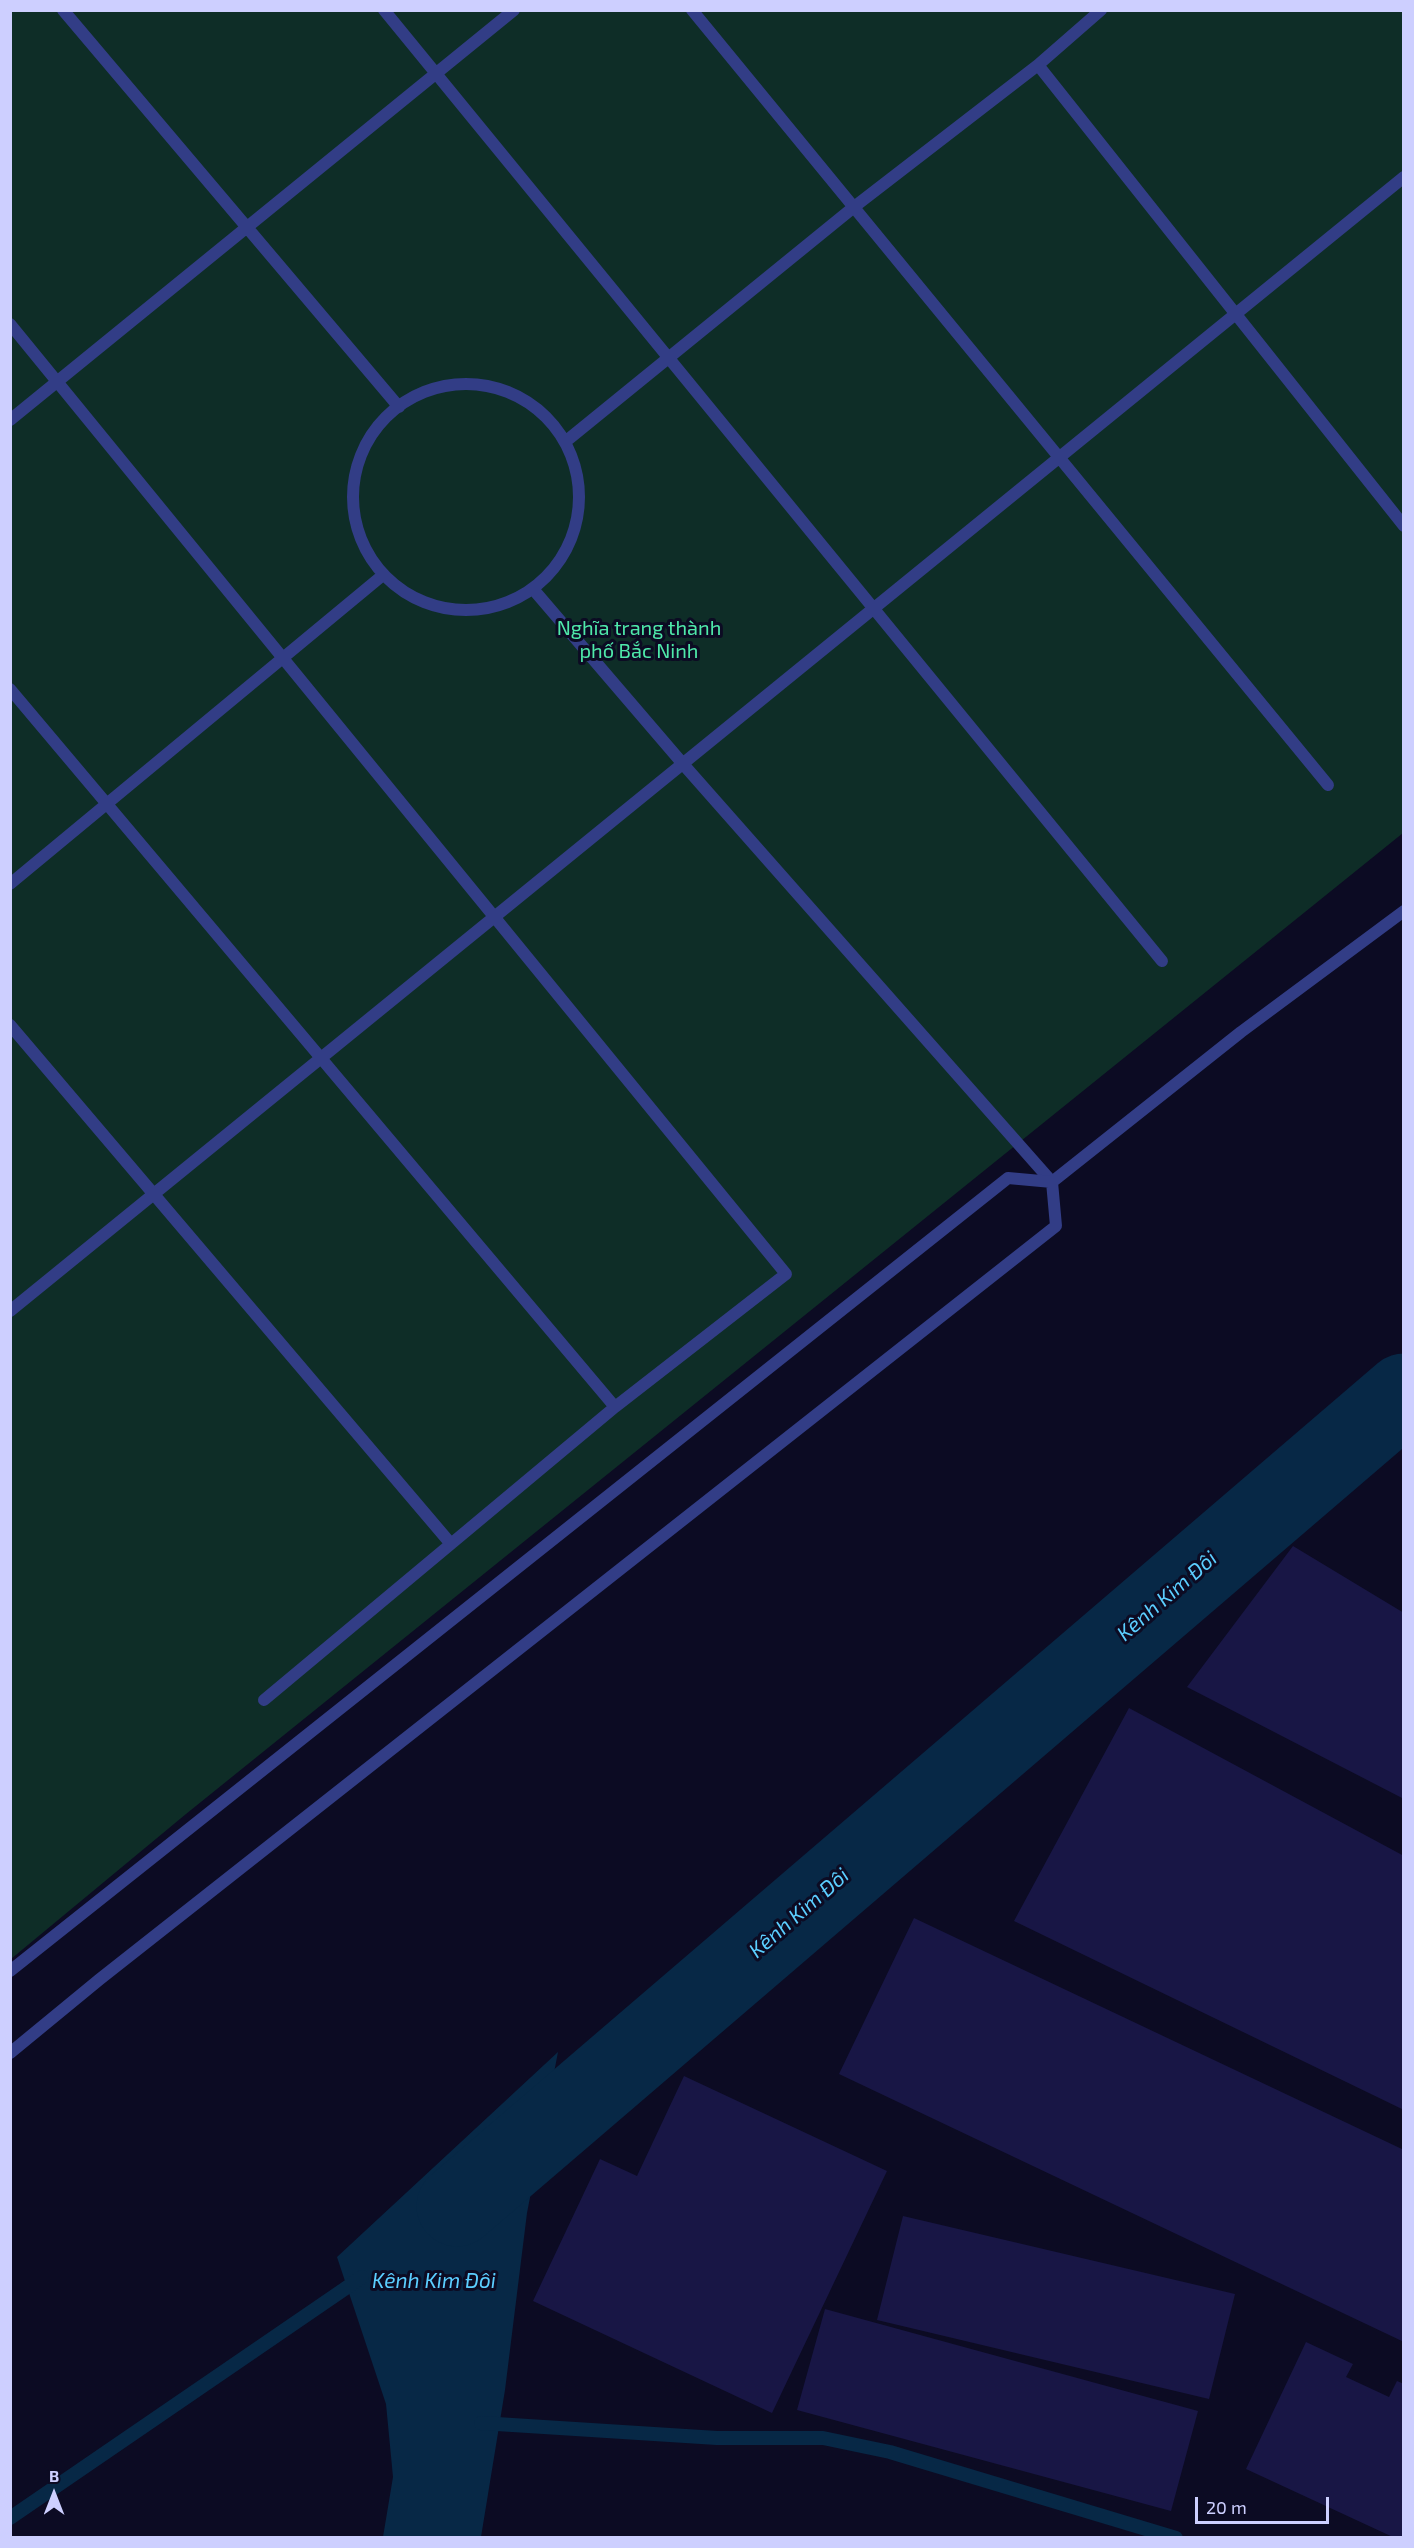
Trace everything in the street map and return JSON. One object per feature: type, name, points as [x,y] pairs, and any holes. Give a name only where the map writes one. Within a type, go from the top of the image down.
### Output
[{"type":"street","points":[[63,10],[399,407]]},
{"type":"street","points":[[384,10],[1162,961]]},
{"type":"street","points":[[10,420],[514,10]]},
{"type":"street","points":[[692,10],[1329,785]]},
{"type":"street","points":[[565,442],[854,207],[1038,65],[1101,10]]},
{"type":"street","points":[[1038,65],[1404,526]]},
{"type":"street","points":[[10,1311],[1404,177]]},
{"type":"street","points":[[10,324],[786,1274],[615,1407],[264,1700]]},
{"type":"street","points":[[477,385],[503,391],[528,402],[549,420],[565,442],[575,467],[580,494],[577,521],[568,547],[553,570],[533,589],[509,602],[483,609],[456,610],[429,604],[404,592],[383,575],[367,553],[357,528],[353,500],[355,474],[364,448],[379,425],[399,407],[422,393],[449,386],[477,385]]},
{"type":"street","points":[[10,884],[383,575]]},
{"type":"street","points":[[10,2053],[100,1978],[1056,1226],[1052,1182],[683,764],[533,589]]},
{"type":"street","points":[[10,689],[615,1407]]},
{"type":"street","points":[[10,1971],[1008,1178],[1052,1182],[1241,1032],[1404,911]]},
{"type":"street","points":[[10,1025],[451,1544]]},
{"type":"green space","name":"Nghĩa trang thành phố Bắc Ninh","points":[[11,11],[1403,11],[1403,833],[186,1814],[11,1959]]},
{"type":"water","name":"Kênh Kim Đôi","points":[[558,2052],[527,2213],[505,2390],[481,2537],[383,2537],[393,2477],[386,2404],[337,2257]]},
{"type":"building","points":[[1293,1546],[1404,1613],[1404,1799],[1187,1687]]},
{"type":"building","points":[[1129,1708],[1404,1856],[1404,2110],[1014,1921]]},
{"type":"building","points":[[914,1918],[1404,2150],[1404,2342],[839,2074]]},
{"type":"building","points":[[684,2076],[887,2171],[772,2413],[533,2301],[600,2159],[637,2176]]},
{"type":"building","points":[[903,2216],[1235,2294],[1209,2399],[877,2320]]},
{"type":"building","points":[[825,2309],[1198,2411],[1171,2511],[797,2410]]},
{"type":"building","points":[[1306,2342],[1353,2364],[1346,2377],[1389,2397],[1397,2381],[1404,2384],[1404,2538],[1395,2538],[1246,2469]]},
{"type":"waterway","name":"Kênh Kim Đôi","points":[[457,2206],[1404,1394]]},
{"type":"waterway","points":[[10,2518],[362,2277]]},
{"type":"waterway","points":[[481,2423],[717,2438],[823,2438],[890,2452],[1176,2538]]}]
